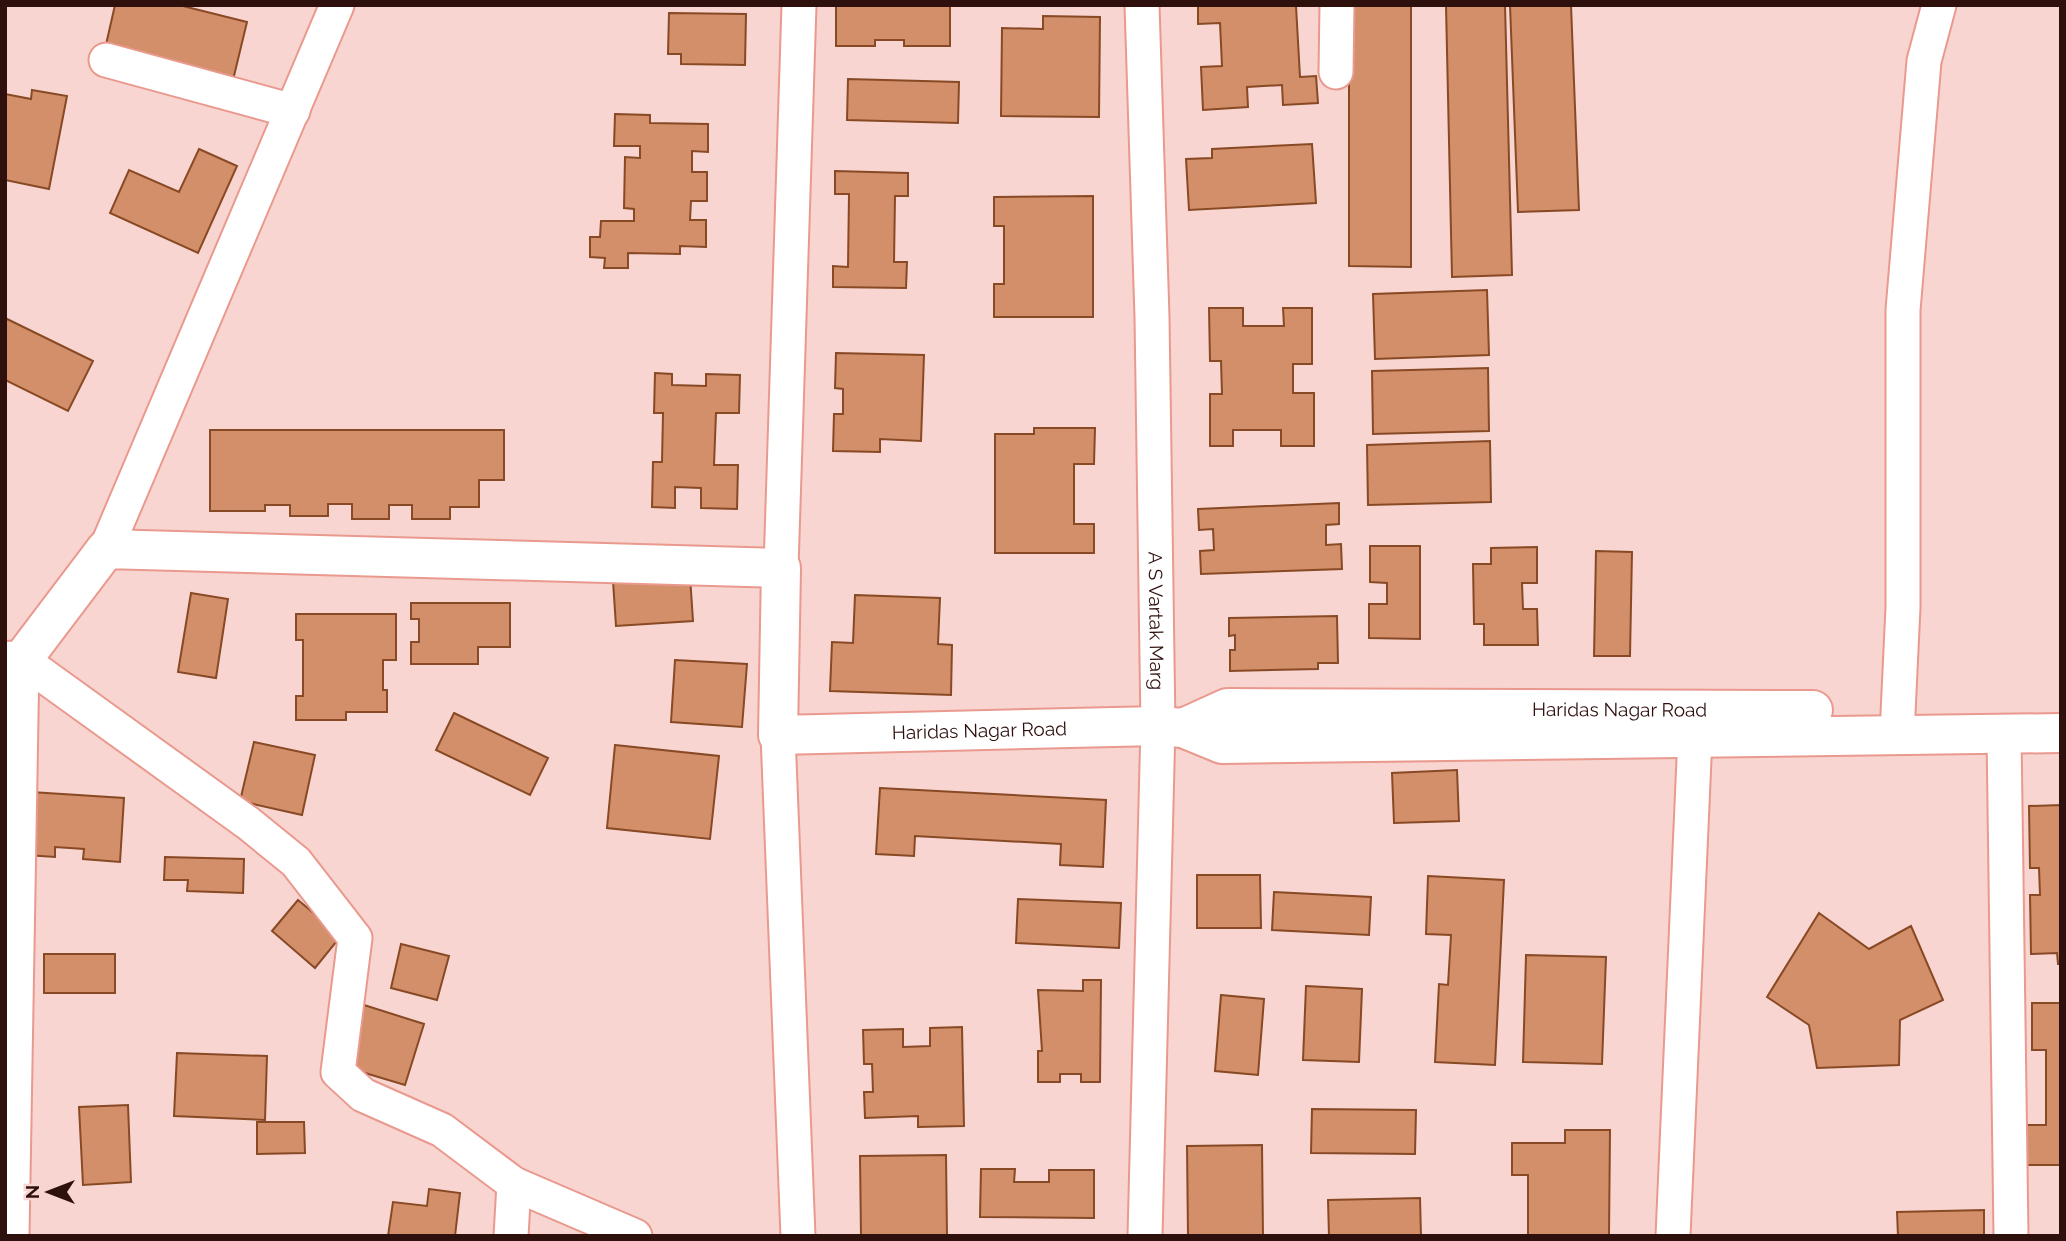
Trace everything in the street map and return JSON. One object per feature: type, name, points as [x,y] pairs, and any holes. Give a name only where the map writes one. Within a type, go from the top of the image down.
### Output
[{"type":"street","points":[[12,1236],[14,661],[106,549],[337,5]]},
{"type":"street","points":[[798,1236],[778,735],[799,5]]},
{"type":"street","name":"A S Vartak Marg","points":[[1142,5],[1170,727],[1145,1236]]},
{"type":"street","points":[[1336,72],[1337,5]]},
{"type":"street","points":[[1898,723],[1903,607],[1903,310],[1924,61],[1938,5]]},
{"type":"street","points":[[106,60],[293,111]]},
{"type":"street","points":[[106,549],[781,568]]},
{"type":"street","points":[[14,661],[248,823],[296,862],[355,938],[338,1072],[363,1095],[442,1130],[514,1184],[635,1236]]},
{"type":"street","name":"Haridas Nagar Road","points":[[778,735],[1170,727],[1222,744],[1696,724],[1898,723],[2061,711]]},
{"type":"street","name":"Haridas Nagar Road","points":[[1898,723],[2004,734],[2061,733]]},
{"type":"street","points":[[1673,1236],[1696,724]]},
{"type":"street","points":[[2004,734],[2011,1236]]},
{"type":"street","points":[[511,1236],[514,1184]]},
{"type":"building","points":[[115,5],[179,5],[247,22],[233,80],[105,49]]},
{"type":"building","points":[[836,5],[950,5],[950,46],[904,46],[904,40],[875,40],[875,46],[836,46]]},
{"type":"building","points":[[1198,5],[1312,5],[1296,6],[1300,77],[1316,76],[1318,103],[1283,105],[1282,85],[1247,87],[1248,107],[1203,110],[1201,67],[1222,66],[1220,23],[1198,24]]},
{"type":"building","points":[[1349,5],[1411,5],[1411,267],[1349,266]]},
{"type":"building","points":[[1446,5],[1505,5],[1512,275],[1452,277]]},
{"type":"building","points":[[1510,5],[1571,5],[1579,210],[1518,212]]},
{"type":"building","points":[[669,13],[746,14],[745,65],[681,64],[681,54],[668,54]]},
{"type":"building","points":[[1043,16],[1100,17],[1099,117],[1001,116],[1002,28],[1043,29]]},
{"type":"building","points":[[848,79],[959,82],[958,123],[847,120]]},
{"type":"building","points":[[32,90],[67,96],[49,189],[5,180],[5,94],[31,99]]},
{"type":"building","points":[[615,114],[650,115],[650,123],[708,124],[708,152],[692,151],[692,172],[707,172],[707,201],[691,201],[690,220],[706,220],[706,247],[680,246],[680,254],[628,253],[628,268],[604,268],[605,258],[590,257],[590,237],[600,237],[601,221],[634,221],[634,209],[624,208],[625,157],[640,158],[640,146],[614,146]]},
{"type":"building","points":[[1312,144],[1316,203],[1189,210],[1186,159],[1212,158],[1212,149]]},
{"type":"building","points":[[199,149],[237,166],[198,253],[110,213],[129,170],[179,192]]},
{"type":"building","points":[[835,171],[908,173],[908,196],[895,196],[894,262],[907,262],[906,288],[833,287],[833,266],[848,267],[849,194],[835,194]]},
{"type":"building","points":[[1093,196],[1093,317],[994,317],[994,284],[1004,284],[1004,226],[994,226],[994,197]]},
{"type":"building","points":[[1487,290],[1489,355],[1375,359],[1373,294]]},
{"type":"building","points":[[1209,308],[1243,308],[1243,326],[1284,326],[1283,308],[1312,308],[1312,364],[1293,364],[1293,393],[1314,393],[1314,446],[1281,446],[1281,430],[1233,430],[1233,446],[1210,446],[1210,394],[1222,394],[1221,361],[1210,361]]},
{"type":"building","points":[[5,318],[93,361],[68,411],[5,380]]},
{"type":"building","points":[[836,353],[924,355],[921,441],[880,439],[880,452],[833,451],[834,414],[843,414],[843,389],[835,388]]},
{"type":"building","points":[[1488,368],[1489,431],[1373,434],[1372,371]]},
{"type":"building","points":[[655,373],[672,374],[672,385],[706,386],[706,374],[740,375],[739,413],[716,413],[714,465],[738,465],[737,509],[701,508],[701,488],[675,487],[675,508],[652,507],[653,462],[662,462],[663,413],[654,413]]},
{"type":"building","points":[[1034,428],[1095,428],[1094,464],[1074,464],[1074,524],[1094,524],[1094,553],[995,553],[995,434],[1034,434]]},
{"type":"building","points":[[210,430],[504,430],[504,480],[479,480],[479,507],[450,507],[450,519],[412,519],[412,505],[389,505],[389,519],[352,519],[352,504],[328,504],[328,516],[290,516],[290,505],[265,505],[265,511],[210,511]]},
{"type":"building","points":[[1490,441],[1491,502],[1368,505],[1367,445]]},
{"type":"building","points":[[1339,503],[1339,524],[1326,525],[1326,545],[1341,544],[1342,569],[1201,574],[1200,551],[1214,550],[1213,529],[1199,530],[1198,509]]},
{"type":"building","points":[[1370,546],[1420,546],[1420,639],[1369,638],[1369,604],[1387,604],[1387,583],[1370,582]]},
{"type":"building","points":[[1537,547],[1537,583],[1522,583],[1523,609],[1537,609],[1538,645],[1484,645],[1484,624],[1474,624],[1473,564],[1491,564],[1491,548]]},
{"type":"building","points":[[1596,551],[1632,552],[1630,656],[1594,656]]},
{"type":"building","points":[[690,576],[693,621],[616,626],[613,581]]},
{"type":"building","points":[[191,593],[228,599],[216,678],[178,672]]},
{"type":"building","points":[[855,595],[940,598],[938,644],[952,645],[951,695],[830,691],[832,642],[853,643]]},
{"type":"building","points":[[411,603],[510,603],[510,647],[478,647],[478,664],[411,664],[411,642],[419,642],[419,619],[411,619]]},
{"type":"building","points":[[296,614],[396,614],[396,660],[383,660],[383,690],[387,690],[387,712],[346,712],[346,720],[296,720],[296,696],[303,696],[303,640],[296,640]]},
{"type":"building","points":[[1337,616],[1338,663],[1318,663],[1318,669],[1230,671],[1230,650],[1235,650],[1235,635],[1229,636],[1229,618]]},
{"type":"building","points":[[675,660],[747,664],[742,727],[671,722]]},
{"type":"building","points":[[454,713],[548,758],[530,795],[436,750]]},
{"type":"building","points":[[254,742],[315,755],[302,815],[240,801]]},
{"type":"building","points":[[615,745],[719,756],[710,839],[607,828]]},
{"type":"building","points":[[1457,770],[1459,821],[1394,823],[1392,773]]},
{"type":"building","points":[[880,788],[1106,800],[1103,867],[1060,865],[1061,844],[915,836],[914,856],[876,854]]},
{"type":"building","points":[[31,792],[124,798],[120,862],[83,859],[84,849],[55,847],[55,857],[26,855]]},
{"type":"building","points":[[2061,805],[2061,964],[2058,964],[2057,953],[2031,954],[2030,895],[2040,895],[2039,868],[2030,868],[2029,806]]},
{"type":"building","points":[[165,857],[244,859],[243,893],[187,891],[188,880],[164,880]]},
{"type":"building","points":[[1197,875],[1260,875],[1261,928],[1197,928]]},
{"type":"building","points":[[1428,876],[1504,880],[1495,1065],[1435,1062],[1439,984],[1448,985],[1451,935],[1426,934]]},
{"type":"building","points":[[1274,892],[1371,897],[1369,935],[1272,930]]},
{"type":"building","points":[[1018,899],[1121,903],[1119,948],[1016,943]]},
{"type":"building","points":[[298,900],[341,936],[315,968],[272,931]]},
{"type":"building","points":[[1819,913],[1869,949],[1911,926],[1943,1000],[1900,1020],[1899,1065],[1817,1068],[1809,1025],[1767,997]]},
{"type":"building","points":[[401,944],[449,956],[437,1000],[391,988]]},
{"type":"building","points":[[44,954],[115,954],[115,993],[44,993]]},
{"type":"building","points":[[1526,955],[1606,957],[1602,1064],[1523,1062]]},
{"type":"building","points":[[1083,980],[1101,980],[1100,1082],[1081,1082],[1081,1074],[1060,1074],[1060,1082],[1038,1082],[1038,1051],[1042,1051],[1038,990],[1083,991]]},
{"type":"building","points":[[1306,986],[1362,989],[1359,1062],[1303,1060]]},
{"type":"building","points":[[1221,995],[1264,999],[1258,1075],[1215,1071]]},
{"type":"building","points":[[2032,1003],[2061,1003],[2061,1165],[2024,1165],[2024,1125],[2046,1125],[2046,1050],[2032,1050]]},
{"type":"building","points":[[364,1005],[424,1024],[405,1085],[345,1067]]},
{"type":"building","points":[[962,1027],[964,1126],[918,1127],[918,1116],[865,1118],[864,1092],[873,1092],[872,1064],[864,1064],[863,1030],[903,1029],[903,1047],[930,1046],[930,1028]]},
{"type":"building","points":[[177,1053],[267,1056],[265,1120],[174,1116]]},
{"type":"building","points":[[128,1105],[131,1182],[83,1185],[79,1107]]},
{"type":"building","points":[[1312,1109],[1416,1110],[1415,1154],[1311,1153]]},
{"type":"building","points":[[257,1122],[304,1122],[305,1153],[257,1154]]},
{"type":"building","points":[[1565,1130],[1610,1130],[1609,1236],[1528,1236],[1528,1175],[1512,1175],[1512,1143],[1565,1143]]},
{"type":"building","points":[[1262,1145],[1263,1236],[1188,1236],[1187,1146]]},
{"type":"building","points":[[946,1155],[947,1236],[861,1236],[860,1156]]},
{"type":"building","points":[[981,1169],[1015,1169],[1014,1182],[1049,1182],[1049,1170],[1094,1170],[1094,1218],[980,1217]]},
{"type":"building","points":[[429,1189],[460,1193],[455,1236],[388,1236],[393,1202],[427,1206]]},
{"type":"building","points":[[1420,1198],[1421,1236],[1329,1236],[1328,1200]]},
{"type":"building","points":[[1984,1210],[1984,1236],[1898,1236],[1897,1212]]}]
